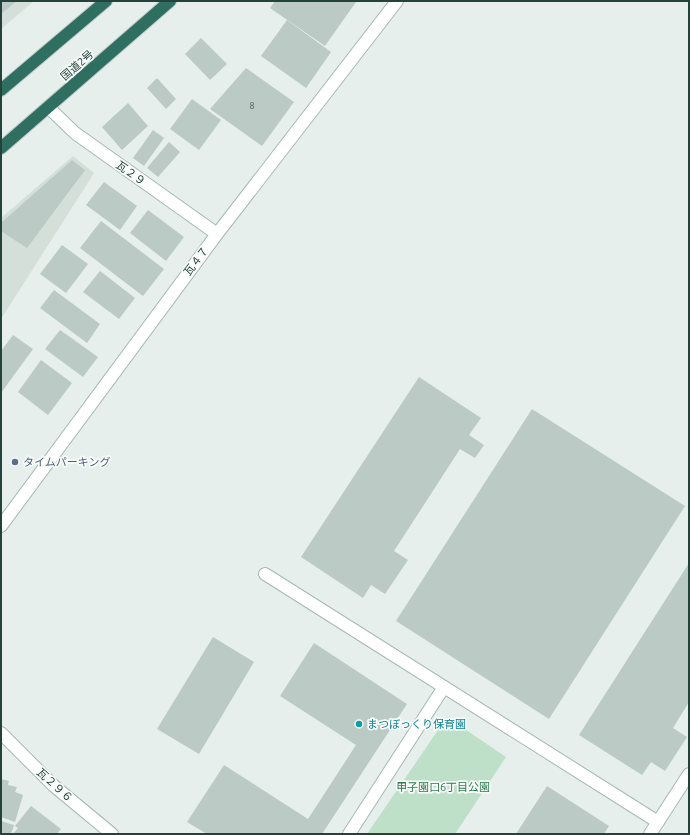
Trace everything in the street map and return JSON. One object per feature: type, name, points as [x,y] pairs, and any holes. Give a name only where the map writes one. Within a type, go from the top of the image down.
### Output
[{"type":"highway","points":[[1,90],[106,1]]},
{"type":"highway","name":"国道2号","points":[[1,148],[170,1]]},
{"type":"street","name":"瓦４７","points":[[1,526],[217,234],[397,1]]},
{"type":"street","name":"瓦２９","points":[[48,107],[75,133],[217,234]]},
{"type":"street","points":[[265,574],[658,822]]},
{"type":"street","points":[[349,834],[444,687]]},
{"type":"street","name":"瓦２９６","points":[[1,733],[54,786],[112,834]]},
{"type":"street","points":[[650,834],[689,774]]},
{"type":"shaded area","points":[[1,1],[34,1],[1,29]]},
{"type":"shaded area","points":[[73,156],[94,173],[1,319],[1,218]]},
{"type":"green space","name":"甲子園口6丁目公園","points":[[447,717],[506,757],[455,834],[367,834]]},
{"type":"building","points":[[1,1],[17,1],[1,14]]},
{"type":"building","points":[[275,1],[356,2],[325,46],[270,8]]},
{"type":"building","points":[[287,20],[331,52],[306,88],[261,56]]},
{"type":"building","points":[[201,38],[227,64],[210,80],[185,54]]},
{"type":"building","points":[[246,68],[294,102],[262,146],[210,109]]},
{"type":"building","points":[[157,78],[176,99],[166,109],[147,88]]},
{"type":"building","points":[[192,99],[221,120],[199,150],[170,129]]},
{"type":"building","points":[[128,103],[148,126],[122,150],[102,127]]},
{"type":"building","points":[[153,130],[164,138],[144,166],[133,158]]},
{"type":"building","points":[[169,142],[180,152],[158,177],[147,168]]},
{"type":"building","points":[[72,160],[85,170],[27,248],[1,231],[1,223]]},
{"type":"building","points":[[104,182],[137,206],[120,230],[86,205]]},
{"type":"building","points":[[148,210],[184,237],[166,261],[130,233]]},
{"type":"building","points":[[101,221],[164,269],[143,296],[80,248]]},
{"type":"building","points":[[62,245],[88,264],[66,293],[40,274]]},
{"type":"building","points":[[100,271],[135,298],[119,319],[83,292]]},
{"type":"building","points":[[54,290],[100,324],[87,343],[40,308]]},
{"type":"building","points":[[60,330],[98,357],[83,377],[45,349]]},
{"type":"building","points":[[13,335],[33,349],[1,393],[1,351]]},
{"type":"building","points":[[41,360],[72,383],[48,415],[18,392]]},
{"type":"building","points":[[419,377],[481,418],[469,435],[484,445],[475,458],[460,449],[394,551],[408,560],[385,594],[371,585],[363,598],[301,557]]},
{"type":"building","points":[[532,409],[685,506],[549,719],[396,621]]},
{"type":"building","points":[[689,563],[689,702],[673,728],[687,737],[665,771],[651,762],[642,775],[579,735]]},
{"type":"building","points":[[213,637],[254,662],[199,754],[157,729]]},
{"type":"building","name":"まつぼっくり保育園","points":[[314,643],[407,704],[322,834],[207,834],[187,822],[224,765],[308,819],[356,745],[280,696]]},
{"type":"building","points":[[1,779],[9,781],[8,785],[17,787],[15,792],[23,795],[15,822],[1,817]]},
{"type":"building","points":[[547,786],[609,826],[604,834],[516,834]]},
{"type":"building","points":[[31,806],[61,829],[57,834],[13,834],[18,828],[15,826]]},
{"type":"building","points":[[1,821],[14,825],[11,834],[1,834]]},
{"type":"place","name":"タイムパーキング","points":[[15,462]]},
{"type":"place","name":"まつぼっくり保育園","points":[[359,724]]}]
